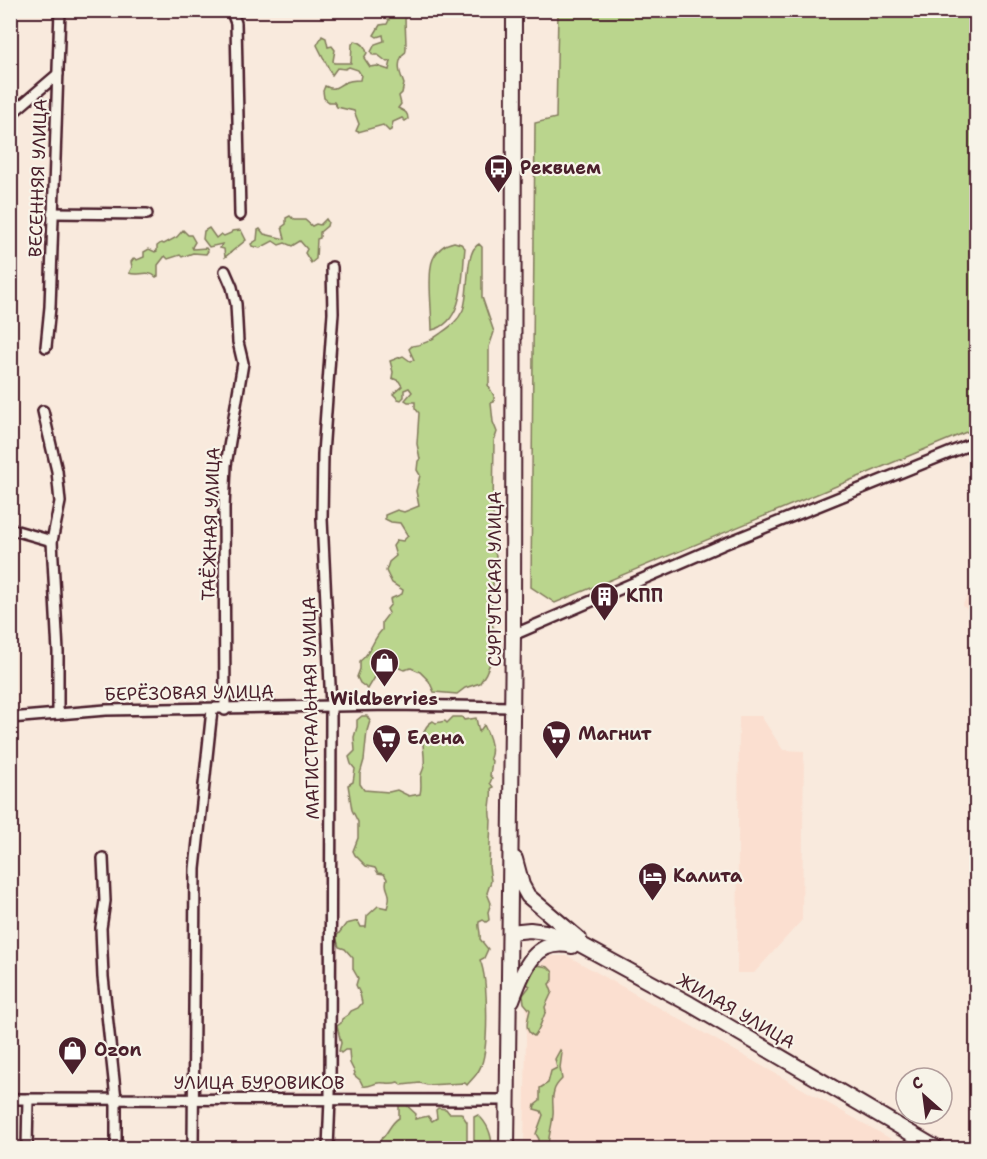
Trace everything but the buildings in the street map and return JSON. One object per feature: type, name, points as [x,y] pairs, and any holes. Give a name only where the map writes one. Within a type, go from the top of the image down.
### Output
[{"type":"main road","name":"СУРГУТСКАЯ УЛИЦА","points":[[507,1149],[513,635],[514,10]]},
{"type":"main road","points":[[511,842],[522,885],[528,896],[592,951]]},
{"type":"main road","name":"ЖИЛАЯ УЛИЦА","points":[[510,932],[530,930],[545,932],[568,939],[592,951],[690,1004],[936,1149]]},
{"type":"main road","points":[[508,1011],[523,972],[529,961],[539,951],[562,944],[592,951]]},
{"type":"street","name":"ВЕСЕННЯЯ УЛИЦА","points":[[46,347],[50,307],[60,10]]},
{"type":"street","points":[[231,10],[236,23],[240,215]]},
{"type":"street","points":[[10,115],[58,74]]},
{"type":"street","points":[[52,213],[147,214]]},
{"type":"street","name":"МАГИСТРАЛЬНАЯ УЛИЦА","points":[[327,1149],[330,1099],[331,706],[322,519],[323,454],[333,313],[332,267]]},
{"type":"street","name":"ТАЁЖНАЯ УЛИЦА","points":[[225,271],[236,304],[238,342],[243,363],[226,465],[224,508],[225,710]]},
{"type":"street","points":[[43,411],[58,481],[60,502],[52,540],[58,652],[58,714]]},
{"type":"street","points":[[513,635],[724,544],[976,442]]},
{"type":"street","points":[[10,529],[52,540]]},
{"type":"street","name":"БЕРЁЗОВАЯ УЛИЦА","points":[[10,718],[106,710],[225,710],[331,706],[512,707]]},
{"type":"street","points":[[193,1149],[195,869],[212,710]]},
{"type":"street","points":[[104,858],[105,901],[101,928],[103,976],[116,1099],[116,1149]]},
{"type":"street","name":"УЛИЦА БУРОВИКОВ","points":[[10,1099],[507,1100]]},
{"type":"street","points":[[27,1149],[28,1099]]},
{"type":"shaded area","points":[[976,580],[976,614],[962,606]]},
{"type":"shaded area","points":[[739,716],[761,716],[783,750],[804,751],[802,920],[754,973],[737,973]]},
{"type":"shaded area","points":[[550,956],[568,956],[907,1148],[524,1148],[527,983],[538,966]]},
{"type":"green space","points":[[374,11],[399,11],[405,15],[406,52],[400,60],[399,67],[404,84],[399,96],[401,104],[398,108],[406,113],[408,119],[405,121],[402,118],[393,122],[389,131],[383,125],[358,132],[356,131],[359,124],[354,111],[337,107],[334,102],[329,102],[324,98],[323,91],[325,86],[333,88],[360,80],[361,75],[358,70],[349,67],[337,68],[332,75],[317,45],[322,36],[326,38],[328,47],[332,46],[335,50],[334,63],[351,63],[352,44],[355,41],[358,42],[365,48],[367,53],[364,58],[370,67],[377,66],[389,70],[391,61],[387,62],[371,52],[375,44],[384,41],[383,35],[377,37],[374,35],[380,25],[387,24],[389,20]]},
{"type":"green space","points":[[558,11],[976,11],[976,428],[555,603],[531,587],[535,123],[556,118]]},
{"type":"green space","points":[[290,216],[294,220],[305,220],[312,226],[320,225],[326,219],[328,222],[320,232],[320,238],[317,239],[316,259],[311,263],[305,253],[307,249],[300,241],[292,246],[285,243],[279,245],[273,241],[260,248],[251,244],[257,240],[260,229],[264,234],[285,239],[282,227],[286,224],[286,218]]},
{"type":"green space","points":[[209,228],[216,238],[221,234],[224,236],[232,231],[241,230],[246,240],[225,257],[224,249],[220,248],[222,244],[209,247],[203,239],[204,231]]},
{"type":"green space","points":[[183,230],[191,235],[195,242],[193,249],[206,248],[208,251],[206,254],[193,253],[168,259],[165,256],[158,265],[158,276],[156,277],[150,274],[129,273],[134,258],[137,260],[144,257],[144,252],[149,249],[157,251],[157,246],[177,237]]},
{"type":"green space","points":[[454,242],[465,248],[460,296],[451,318],[443,326],[432,330],[431,265],[439,250]]},
{"type":"green space","points":[[479,244],[482,247],[482,297],[494,332],[489,347],[488,385],[494,396],[494,402],[491,403],[493,422],[497,432],[494,441],[492,534],[488,544],[496,556],[490,599],[492,603],[488,613],[494,629],[492,631],[492,658],[480,683],[465,688],[457,694],[434,692],[429,681],[420,672],[411,668],[404,670],[397,667],[391,671],[387,668],[378,672],[368,689],[360,683],[357,677],[360,661],[382,630],[382,622],[389,613],[387,609],[391,604],[390,599],[402,594],[403,590],[392,583],[386,571],[389,562],[396,556],[393,546],[397,540],[403,541],[408,536],[400,523],[385,519],[385,515],[397,510],[404,512],[419,506],[416,491],[420,475],[417,470],[420,459],[417,444],[419,413],[415,408],[415,402],[405,400],[412,392],[409,388],[404,390],[404,397],[401,400],[393,394],[402,386],[399,381],[392,378],[390,361],[403,356],[410,361],[414,360],[409,349],[412,346],[431,340],[451,326],[459,317],[465,303],[471,255]]},
{"type":"green space","points":[[362,716],[367,716],[370,721],[360,774],[360,784],[364,790],[389,792],[397,790],[409,796],[420,794],[421,775],[424,768],[423,735],[433,721],[447,723],[453,717],[462,717],[464,720],[476,718],[479,732],[484,725],[489,737],[492,761],[490,783],[493,787],[490,813],[491,881],[487,893],[491,903],[488,912],[489,920],[479,922],[480,939],[488,949],[484,958],[480,960],[485,983],[487,1015],[485,1048],[478,1072],[467,1085],[465,1083],[427,1085],[420,1083],[402,1085],[398,1082],[363,1086],[354,1075],[349,1050],[341,1053],[339,1051],[341,1043],[337,1026],[362,1003],[356,985],[358,978],[353,969],[353,958],[345,949],[339,947],[336,937],[346,924],[358,921],[361,927],[366,927],[367,916],[378,906],[387,908],[389,898],[387,879],[384,874],[378,873],[375,868],[366,866],[353,851],[358,838],[358,822],[352,810],[348,785],[353,782],[355,769],[349,757],[355,751],[354,737],[357,720]]},
{"type":"green space","points":[[537,965],[548,967],[553,972],[553,980],[549,984],[552,992],[545,1007],[546,1011],[534,1036],[527,1028],[530,1010],[524,1003],[523,995],[530,986],[525,983],[531,968]]},
{"type":"green space","points":[[560,1050],[562,1079],[553,1094],[553,1115],[548,1148],[535,1148],[539,1139],[536,1134],[543,1115],[541,1111],[534,1109],[535,1105],[540,1101],[540,1088],[548,1083],[551,1071],[557,1068],[555,1059]]},
{"type":"green space","points":[[404,1103],[416,1114],[415,1119],[428,1116],[432,1121],[437,1118],[438,1108],[446,1109],[449,1113],[461,1113],[467,1122],[467,1148],[394,1148],[380,1143],[399,1118],[399,1104]]},
{"type":"green space","points":[[478,1115],[489,1130],[492,1148],[474,1148],[474,1117]]},
{"type":"place","name":"Реквием","points":[[499,194]]},
{"type":"place","name":"КПП","points":[[605,622]]},
{"type":"place","name":"Wildberries","points":[[384,688]]},
{"type":"place","name":"Магнит","points":[[557,760]]},
{"type":"place","name":"Елена","points":[[386,764]]},
{"type":"place","name":"Калита","points":[[652,902]]},
{"type":"place","name":"Ozon","points":[[73,1076]]}]
